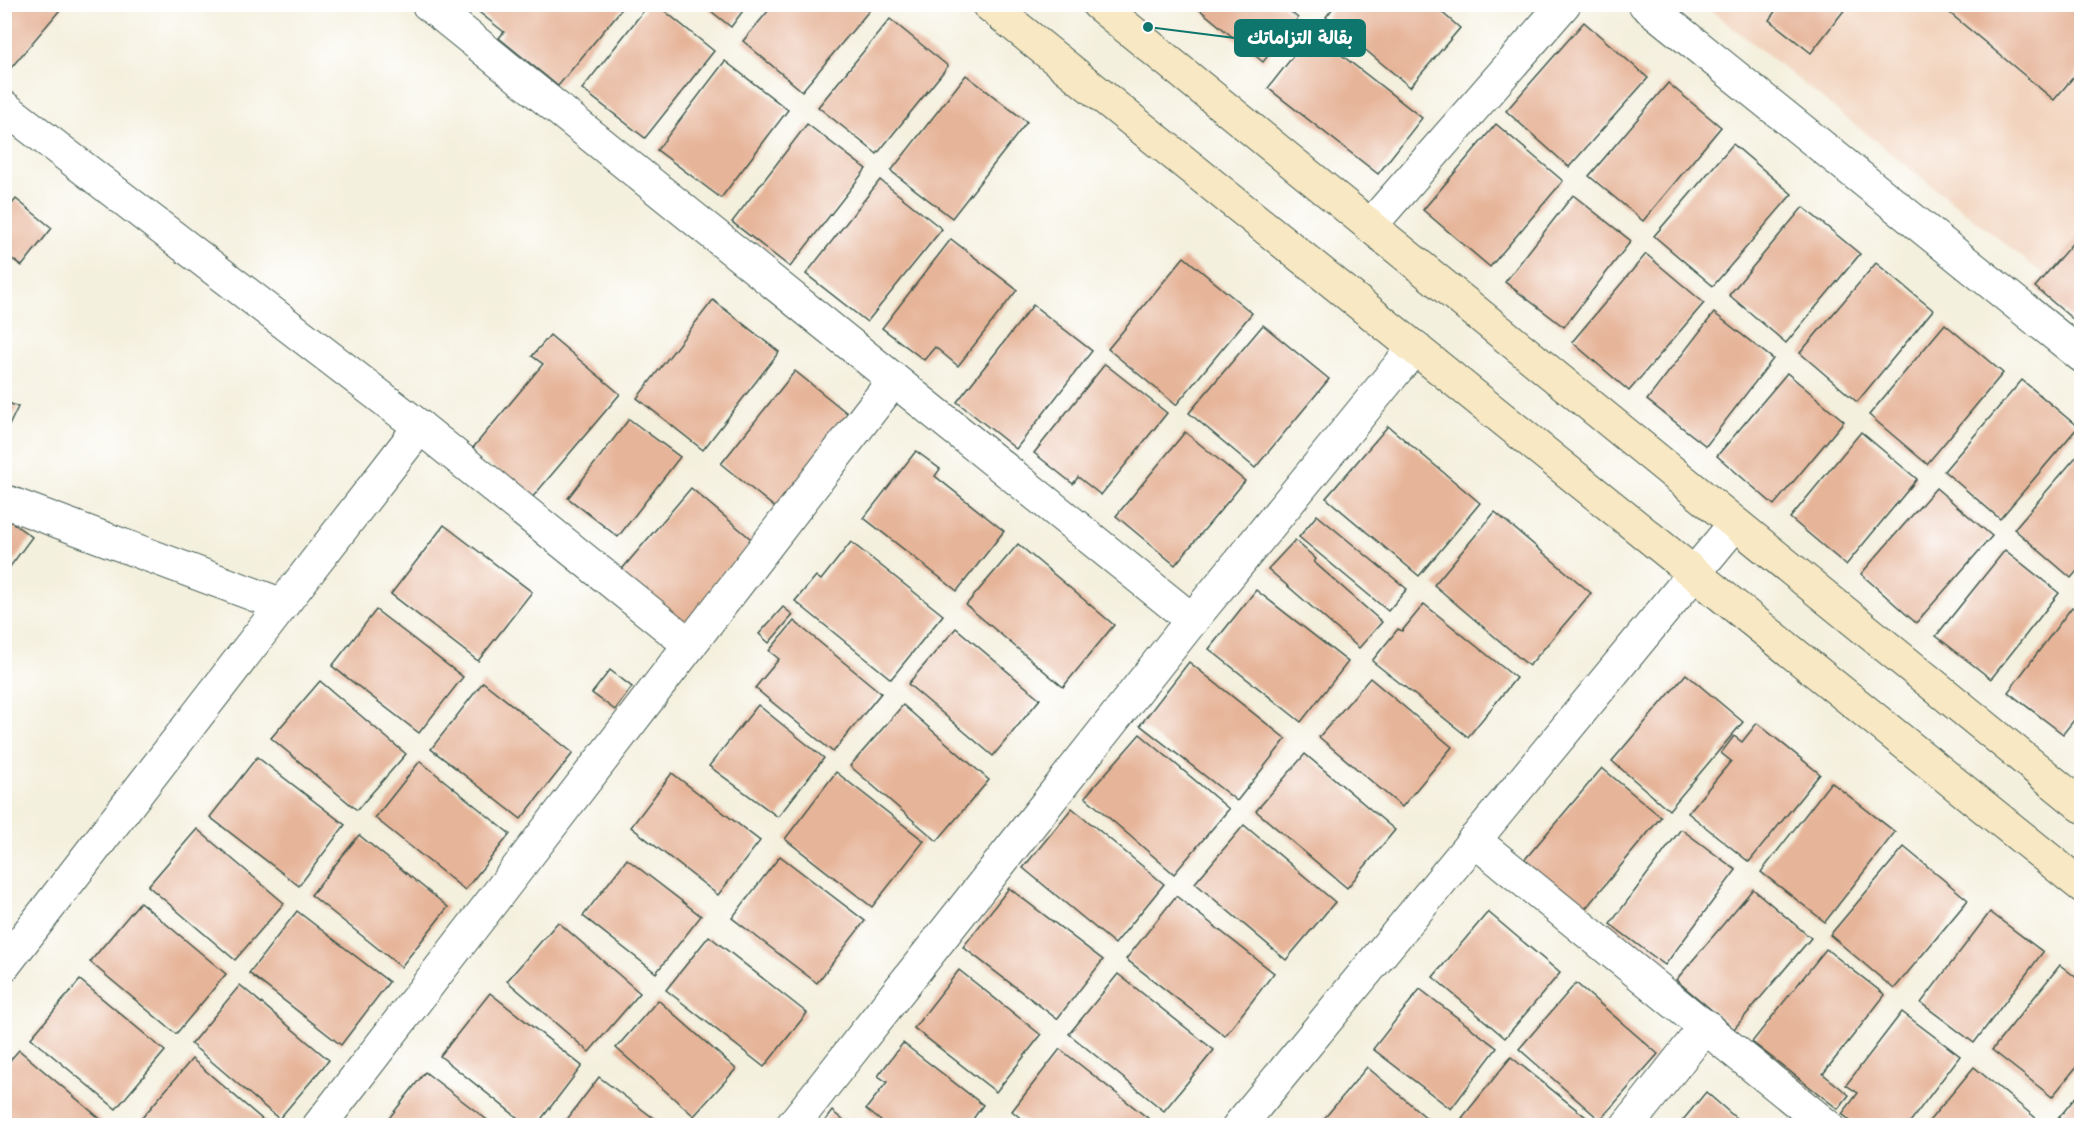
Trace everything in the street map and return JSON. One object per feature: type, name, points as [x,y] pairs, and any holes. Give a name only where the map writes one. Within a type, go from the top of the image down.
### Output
[{"type":"street","points":[[428,4],[1192,620]]},
{"type":"street","points":[[988,4],[2082,886]]},
{"type":"street","points":[[1098,4],[1734,525],[2082,806]]},
{"type":"street","points":[[1370,226],[1564,4]]},
{"type":"street","points":[[1645,4],[2082,356]]},
{"type":"street","points":[[6,112],[420,426],[690,645]]},
{"type":"street","points":[[792,1125],[1192,620],[1415,347]]},
{"type":"street","points":[[319,1125],[894,380]]},
{"type":"street","points":[[5,963],[420,426]]},
{"type":"street","points":[[4,501],[282,605]]},
{"type":"street","points":[[1239,1125],[1734,525]]},
{"type":"street","points":[[1474,840],[1827,1125]]},
{"type":"street","points":[[1628,1125],[1706,1026]]},
{"type":"shaded area","points":[[1704,5],[2081,5],[2081,304]]},
{"type":"building","points":[[4,4],[65,4],[10,69],[4,64]]},
{"type":"building","points":[[649,4],[656,4],[714,51],[645,138],[582,89]]},
{"type":"building","points":[[702,4],[748,4],[731,27]]},
{"type":"building","points":[[774,4],[871,4],[873,6],[802,91],[743,41]]},
{"type":"building","points":[[1336,4],[1432,4],[1460,28],[1410,87],[1326,17]]},
{"type":"building","points":[[1780,4],[1849,4],[1811,53],[1769,20]]},
{"type":"building","points":[[1939,4],[2082,4],[2082,67],[2054,100]]},
{"type":"building","points":[[470,5],[625,5],[558,86],[499,38],[504,32]]},
{"type":"building","points":[[1194,5],[1282,5],[1298,18],[1263,62]]},
{"type":"building","points":[[890,19],[948,66],[877,154],[818,107]]},
{"type":"building","points":[[1584,22],[1648,78],[1569,167],[1506,111]]},
{"type":"building","points":[[1312,32],[1422,118],[1378,174],[1268,88]]},
{"type":"building","points":[[725,61],[788,110],[721,198],[657,150]]},
{"type":"building","points":[[966,75],[1027,122],[952,218],[891,171]]},
{"type":"building","points":[[1668,83],[1721,127],[1643,221],[1589,176]]},
{"type":"building","points":[[807,124],[866,169],[790,267],[732,222]]},
{"type":"building","points":[[1496,124],[1563,181],[1490,267],[1423,210]]},
{"type":"building","points":[[1733,144],[1792,194],[1713,286],[1654,236]]},
{"type":"building","points":[[880,180],[942,229],[867,322],[806,274]]},
{"type":"building","points":[[1573,195],[1631,241],[1564,327],[1505,282]]},
{"type":"building","points":[[16,199],[52,228],[22,266],[4,253],[4,214]]},
{"type":"building","points":[[1803,207],[1860,254],[1786,343],[1729,295]]},
{"type":"building","points":[[2082,232],[2082,327],[2035,287]]},
{"type":"building","points":[[951,239],[1017,290],[958,366],[935,347],[924,360],[882,328]]},
{"type":"building","points":[[1646,254],[1704,303],[1629,391],[1572,342]]},
{"type":"building","points":[[1184,257],[1252,313],[1176,405],[1108,349]]},
{"type":"building","points":[[1876,263],[1933,310],[1857,402],[1800,353]]},
{"type":"building","points":[[713,300],[779,352],[703,450],[637,398]]},
{"type":"building","points":[[1033,305],[1092,351],[1016,449],[957,402]]},
{"type":"building","points":[[1714,313],[1773,359],[1706,446],[1647,400]]},
{"type":"building","points":[[1945,324],[2003,373],[1927,464],[1869,415]]},
{"type":"building","points":[[1263,325],[1329,379],[1255,468],[1189,413]]},
{"type":"building","points":[[550,335],[620,394],[531,499],[472,449],[543,364],[532,356]]},
{"type":"building","points":[[1105,364],[1167,413],[1101,495],[1078,477],[1073,484],[1034,453]]},
{"type":"building","points":[[795,371],[852,417],[778,510],[721,464]]},
{"type":"building","points":[[1787,373],[1844,421],[1774,505],[1717,456]]},
{"type":"building","points":[[2022,380],[2078,427],[2000,519],[1944,471]]},
{"type":"building","points":[[4,401],[18,407],[4,436]]},
{"type":"building","points":[[629,419],[680,457],[618,537],[568,498]]},
{"type":"building","points":[[1388,426],[1480,503],[1419,576],[1326,498]]},
{"type":"building","points":[[1185,432],[1245,481],[1175,565],[1116,516]]},
{"type":"building","points":[[1861,432],[1917,479],[1846,565],[1790,518]]},
{"type":"building","points":[[2082,450],[2082,565],[2071,578],[2014,529]]},
{"type":"building","points":[[916,451],[940,469],[935,476],[1004,531],[957,591],[864,518]]},
{"type":"building","points":[[691,488],[757,544],[683,631],[617,575]]},
{"type":"building","points":[[1936,488],[1992,536],[1916,623],[1861,574]]},
{"type":"building","points":[[1495,512],[1591,593],[1529,666],[1434,585]]},
{"type":"building","points":[[1317,515],[1407,589],[1388,611],[1299,537]]},
{"type":"building","points":[[4,517],[32,537],[4,575]]},
{"type":"building","points":[[444,525],[532,592],[478,661],[391,594]]},
{"type":"building","points":[[1295,540],[1316,559],[1314,562],[1382,622],[1359,648],[1268,569]]},
{"type":"building","points":[[851,542],[943,615],[891,679],[795,601],[816,576],[821,580]]},
{"type":"building","points":[[1018,544],[1114,625],[1063,687],[966,605]]},
{"type":"building","points":[[2005,550],[2059,593],[1991,679],[1936,636]]},
{"type":"building","points":[[1256,590],[1348,662],[1301,722],[1209,649]]},
{"type":"building","points":[[1424,604],[1516,678],[1468,737],[1372,661],[1398,629],[1402,631]]},
{"type":"building","points":[[783,607],[793,615],[769,643],[759,634]]},
{"type":"building","points":[[2072,607],[2082,614],[2082,710],[2063,734],[2008,692]]},
{"type":"building","points":[[376,610],[463,677],[419,733],[332,666]]},
{"type":"building","points":[[794,621],[881,693],[833,752],[755,688],[779,659],[769,651]]},
{"type":"building","points":[[956,628],[1040,699],[993,756],[908,684]]},
{"type":"building","points":[[1189,662],[1286,739],[1237,801],[1140,725]]},
{"type":"building","points":[[610,670],[632,687],[615,710],[592,693]]},
{"type":"building","points":[[1686,674],[1743,722],[1669,810],[1612,761]]},
{"type":"building","points":[[1370,678],[1452,747],[1402,807],[1319,737]]},
{"type":"building","points":[[320,681],[406,754],[357,810],[271,738]]},
{"type":"building","points":[[483,682],[573,753],[521,819],[431,749]]},
{"type":"building","points":[[758,705],[824,758],[778,817],[709,766]]},
{"type":"building","points":[[903,705],[989,780],[937,841],[850,766]]},
{"type":"building","points":[[1757,723],[1820,774],[1749,862],[1688,813],[1731,761],[1721,753],[1734,736],[1742,742]]},
{"type":"building","points":[[1140,734],[1229,809],[1174,874],[1085,797]]},
{"type":"building","points":[[1305,754],[1395,830],[1347,888],[1256,811]]},
{"type":"building","points":[[257,757],[345,825],[299,886],[210,817]]},
{"type":"building","points":[[420,761],[510,834],[465,890],[375,818]]},
{"type":"building","points":[[1602,768],[1661,817],[1581,914],[1521,864]]},
{"type":"building","points":[[836,772],[924,841],[872,907],[785,839]]},
{"type":"building","points":[[672,773],[760,841],[718,895],[631,827]]},
{"type":"building","points":[[1831,782],[1895,832],[1825,922],[1761,872]]},
{"type":"building","points":[[1072,808],[1164,884],[1115,944],[1023,868]]},
{"type":"building","points":[[1244,825],[1335,902],[1286,960],[1195,883]]},
{"type":"building","points":[[197,829],[284,903],[235,960],[148,886]]},
{"type":"building","points":[[1681,829],[1736,870],[1665,965],[1610,924]]},
{"type":"building","points":[[359,835],[448,907],[401,967],[311,895]]},
{"type":"building","points":[[1904,847],[1968,900],[1894,989],[1830,935]]},
{"type":"building","points":[[780,856],[865,921],[817,983],[732,918]]},
{"type":"building","points":[[627,859],[701,916],[656,973],[583,916]]},
{"type":"building","points":[[1009,888],[1103,960],[1057,1019],[963,947]]},
{"type":"building","points":[[1753,889],[1811,938],[1734,1029],[1676,980]]},
{"type":"building","points":[[1176,896],[1274,973],[1225,1036],[1126,959]]},
{"type":"building","points":[[140,902],[226,974],[176,1034],[90,962]]},
{"type":"building","points":[[297,911],[389,982],[341,1045],[249,973]]},
{"type":"building","points":[[1488,912],[1560,973],[1505,1038],[1433,977]]},
{"type":"building","points":[[1990,912],[2043,952],[1974,1043],[1921,1003]]},
{"type":"building","points":[[558,922],[640,993],[589,1052],[507,981]]},
{"type":"building","points":[[709,936],[807,1013],[764,1067],[666,990]]},
{"type":"building","points":[[1826,949],[1885,995],[1823,1074],[1849,1095],[1838,1109],[1752,1042]]},
{"type":"building","points":[[2060,965],[2082,982],[2082,1060],[2052,1097],[1992,1050]]},
{"type":"building","points":[[959,970],[1041,1035],[996,1092],[914,1028]]},
{"type":"building","points":[[1118,974],[1214,1050],[1164,1111],[1069,1034]]},
{"type":"building","points":[[80,980],[165,1051],[116,1109],[31,1038]]},
{"type":"building","points":[[1576,983],[1658,1054],[1600,1120],[1519,1049]]},
{"type":"building","points":[[240,985],[329,1060],[279,1119],[191,1044]]},
{"type":"building","points":[[1420,989],[1497,1048],[1451,1109],[1373,1049]]},
{"type":"building","points":[[490,993],[582,1066],[536,1126],[528,1126],[440,1056]]},
{"type":"building","points":[[658,1000],[736,1069],[694,1116],[616,1048]]},
{"type":"building","points":[[1902,1012],[1960,1056],[1907,1126],[1857,1126],[1842,1114],[1858,1093],[1846,1085]]},
{"type":"building","points":[[903,1043],[983,1105],[968,1126],[887,1126],[866,1109],[887,1082],[878,1076]]},
{"type":"building","points":[[1060,1049],[1154,1123],[1152,1126],[1030,1126],[1012,1111]]},
{"type":"building","points":[[19,1050],[105,1123],[103,1126],[4,1126],[4,1067]]},
{"type":"building","points":[[1511,1057],[1587,1118],[1581,1126],[1472,1126],[1462,1118]]},
{"type":"building","points":[[192,1059],[270,1126],[151,1126],[142,1118]]},
{"type":"building","points":[[1367,1067],[1436,1126],[1318,1126]]},
{"type":"building","points":[[1974,1067],[2037,1119],[2031,1126],[1925,1126]]},
{"type":"building","points":[[425,1072],[495,1126],[383,1126]]},
{"type":"building","points":[[599,1077],[664,1126],[562,1126]]},
{"type":"building","points":[[2082,1089],[2082,1126],[2064,1126],[2057,1120]]},
{"type":"building","points":[[1706,1092],[1745,1126],[1678,1126]]},
{"type":"building","points":[[832,1111],[850,1126],[821,1126]]},
{"type":"place","name":"بقالة التزاماتك","points":[[1148,27]]}]
